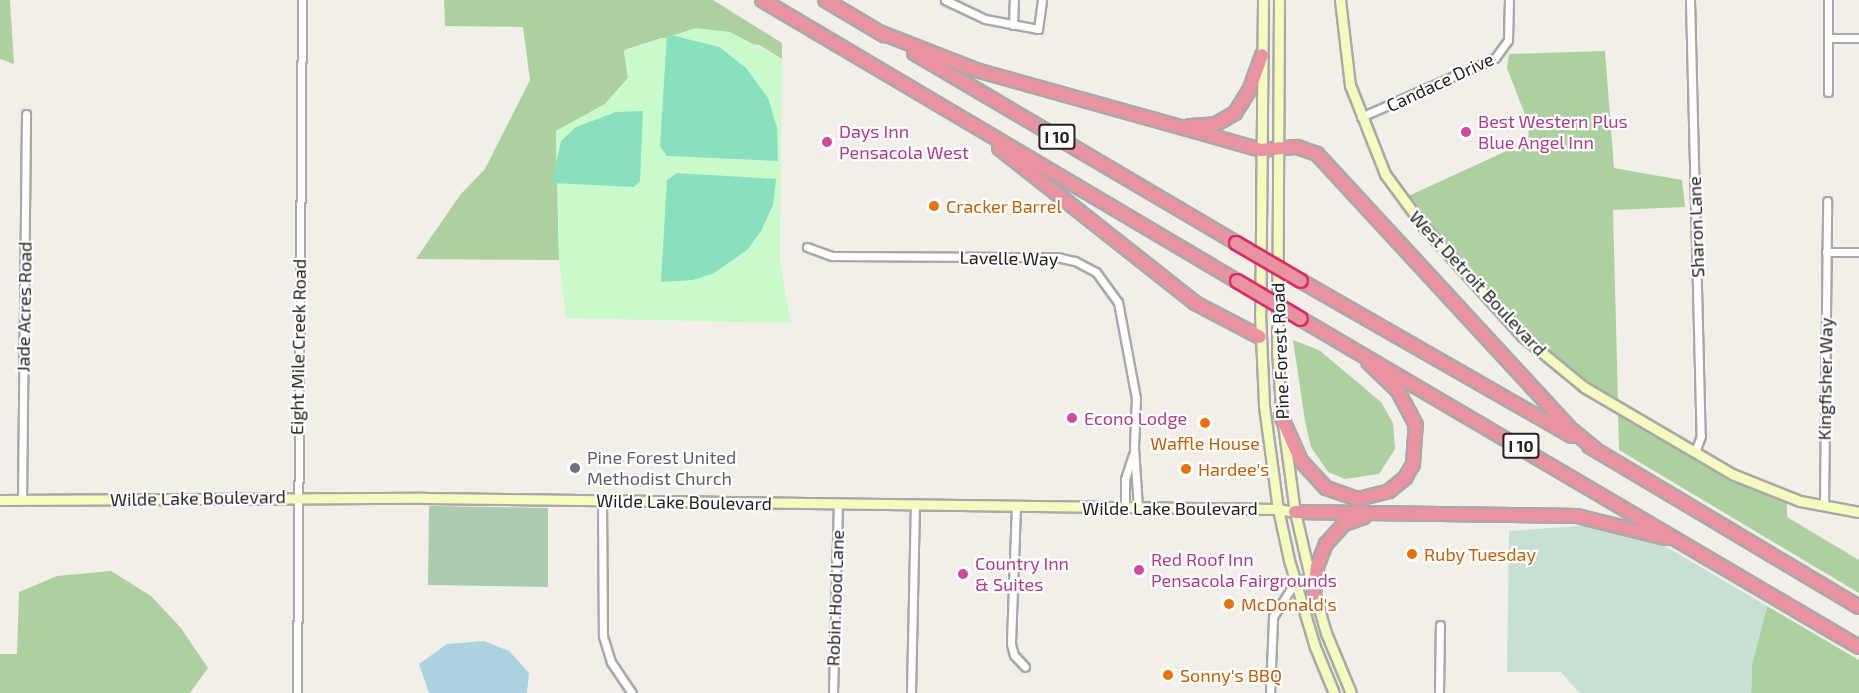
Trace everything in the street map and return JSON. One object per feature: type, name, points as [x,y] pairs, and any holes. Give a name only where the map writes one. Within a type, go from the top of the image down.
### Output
[{"type":"highway","name":"I 10","points":[[762,0],[972,126],[1301,320],[1357,350],[1859,647]]},
{"type":"highway","name":"I 10","points":[[825,0],[1301,281],[1594,449],[1859,607]]},
{"type":"highway","points":[[879,32],[976,70],[1261,150],[1277,146],[1306,149],[1331,165],[1573,431],[1594,449]]},
{"type":"highway","points":[[1165,123],[1201,128],[1235,113],[1249,91],[1262,55]]},
{"type":"highway","points":[[972,126],[1195,303],[1260,337]]},
{"type":"highway","points":[[1281,416],[1301,461],[1332,492],[1364,499],[1385,494],[1398,485],[1415,458],[1416,425],[1396,390],[1357,350]]},
{"type":"highway","points":[[1295,513],[1577,516],[1685,543]]},
{"type":"highway","points":[[1314,594],[1319,559],[1332,535],[1354,519],[1389,513]]},
{"type":"street","name":"Eight Mile Creek Road","points":[[297,693],[302,0]]},
{"type":"street","points":[[945,0],[985,19],[1038,29],[1041,0]]},
{"type":"street","points":[[1013,25],[1014,0]]},
{"type":"street","name":"Pine Forest Road","points":[[1263,0],[1260,337],[1264,406],[1278,509],[1295,582],[1334,693]]},
{"type":"street","name":"West Detroit Boulevard","points":[[1334,0],[1340,16]]},
{"type":"street","name":"West Detroit Boulevard","points":[[1340,0],[1347,68],[1361,117],[1385,174],[1407,206],[1522,336],[1584,387],[1762,488],[1824,506],[1859,512]]},
{"type":"street","name":"Candace Drive","points":[[1361,117],[1495,58],[1508,40],[1509,0]]},
{"type":"street","name":"Sharon Lane","points":[[1690,0],[1701,436],[1695,452]]},
{"type":"street","points":[[1828,0],[1828,92]]},
{"type":"street","name":"Pine Forest Road","points":[[1280,1],[1277,350],[1281,416],[1295,513],[1314,594],[1351,693]]},
{"type":"street","points":[[1828,38],[1859,38]]},
{"type":"street","name":"Jade Acres Road","points":[[22,500],[26,114]]},
{"type":"street","name":"Kingfisher Way","points":[[1824,506],[1827,201]]},
{"type":"street","name":"Lavelle Way","points":[[807,247],[831,256],[1057,257],[1091,269],[1109,286],[1120,308],[1136,398],[1134,448],[1138,508]]},
{"type":"street","points":[[1826,252],[1859,252]]},
{"type":"street","name":"Lavelle Way","points":[[1125,508],[1125,479],[1134,448]]},
{"type":"street","name":"Wilde Lake Boulevard","points":[[0,500],[298,497],[1278,509],[1295,513]]},
{"type":"street","points":[[602,501],[603,636],[611,662],[632,693]]},
{"type":"street","name":"Robin Hood Lane","points":[[832,693],[838,504]]},
{"type":"street","points":[[911,693],[915,505]]},
{"type":"street","points":[[1016,506],[1011,644],[1014,655],[1025,667]]},
{"type":"street","points":[[1269,693],[1274,617],[1295,582],[1310,577]]},
{"type":"street","points":[[1439,693],[1440,625]]},
{"type":"green space","points":[[0,0],[10,0],[14,64],[0,59]]},
{"type":"green space","points":[[444,0],[713,0],[782,43],[782,59],[759,45],[662,38],[627,49],[624,51],[628,78],[605,104],[556,131],[559,260],[416,259],[460,195],[485,169],[530,80],[523,27],[445,26]]},
{"type":"green space","points":[[696,28],[730,32],[782,59],[780,262],[791,323],[566,318],[559,260],[556,131],[605,104],[628,78],[624,51]]},
{"type":"green space","points":[[667,34],[719,47],[746,68],[768,98],[777,128],[778,161],[667,156],[660,146]]},
{"type":"green space","points":[[1605,51],[1614,168],[1682,180],[1685,207],[1613,210],[1618,401],[1574,372],[1517,324],[1406,197],[1528,141],[1529,125],[1507,68],[1509,54]]},
{"type":"green space","points":[[643,111],[640,181],[634,187],[552,183],[561,141],[576,127],[616,112]]},
{"type":"green space","points":[[677,173],[776,179],[773,205],[761,231],[747,250],[714,273],[693,280],[661,282],[667,180]]},
{"type":"green space","points":[[1293,340],[1319,350],[1381,402],[1393,423],[1395,449],[1379,474],[1345,479],[1328,472],[1311,447]]},
{"type":"green space","points":[[1618,412],[1730,478],[1787,502],[1787,517],[1859,560],[1859,593],[1619,450]]},
{"type":"green space","points":[[429,506],[548,508],[548,587],[428,585]]},
{"type":"green space","points":[[1590,525],[1653,539],[1767,606],[1752,664],[1751,693],[1579,693],[1561,672],[1507,672],[1509,531]]},
{"type":"green space","points":[[111,571],[151,596],[181,628],[208,668],[190,693],[0,693],[0,654],[17,654],[19,592],[57,576]]},
{"type":"green space","points":[[1767,606],[1859,660],[1859,693],[1751,693],[1752,664]]},
{"type":"water","points":[[484,641],[509,651],[529,673],[527,693],[429,693],[419,664],[447,644]]},
{"type":"place","name":"Best Western Plus Blue Angel Inn","points":[[1466,132]]},
{"type":"place","name":"Days Inn Pensacola West","points":[[827,142]]},
{"type":"place","name":"Cracker Barrel","points":[[934,206]]},
{"type":"place","name":"Econo Lodge","points":[[1072,418]]},
{"type":"place","name":"Waffle House","points":[[1205,423]]},
{"type":"place","name":"Pine Forest United Methodist Church","points":[[575,468]]},
{"type":"place","name":"Hardee's","points":[[1186,469]]},
{"type":"place","name":"Ruby Tuesday","points":[[1412,554]]},
{"type":"place","name":"Red Roof Inn Pensacola Fairgrounds","points":[[1139,570]]},
{"type":"place","name":"Country Inn & Suites","points":[[963,574]]},
{"type":"place","name":"McDonald's","points":[[1229,604]]},
{"type":"place","name":"Sonny's BBQ","points":[[1168,675]]}]
